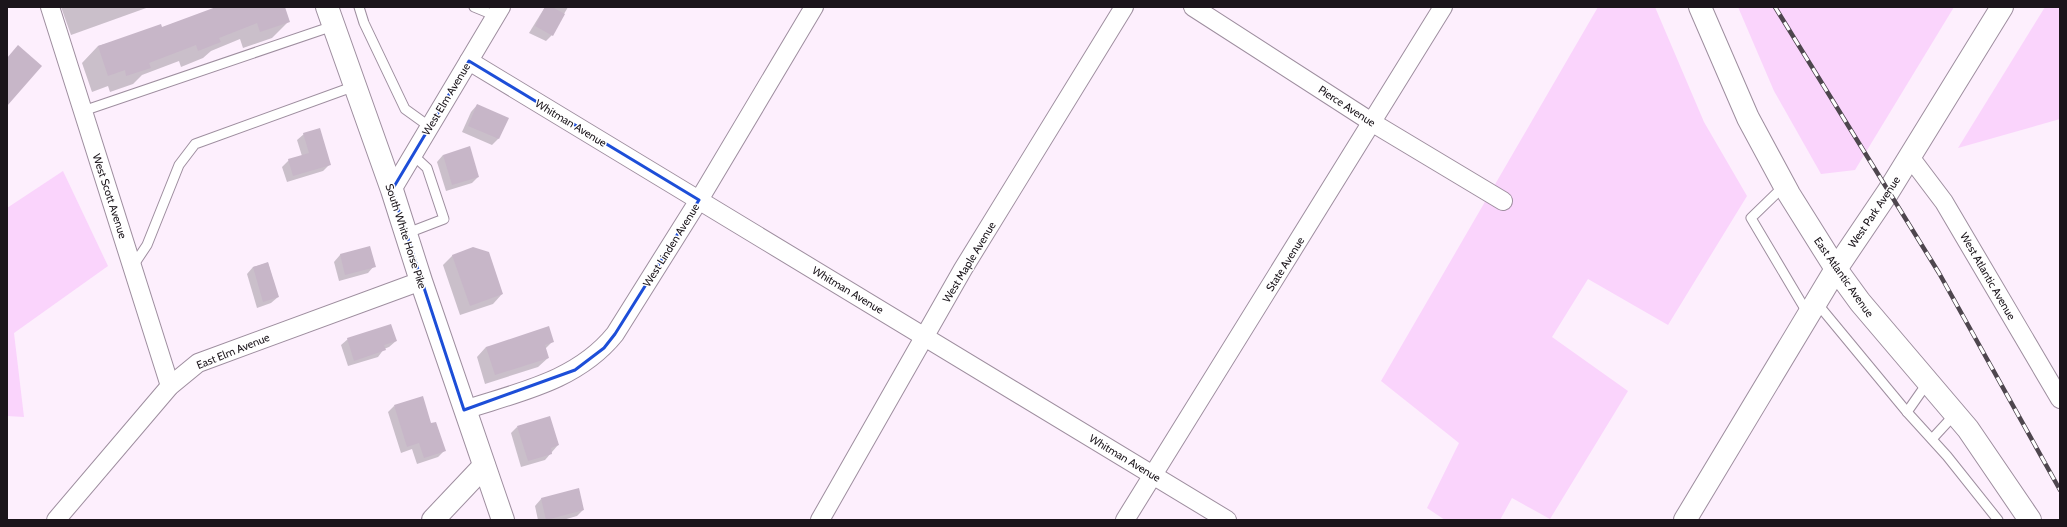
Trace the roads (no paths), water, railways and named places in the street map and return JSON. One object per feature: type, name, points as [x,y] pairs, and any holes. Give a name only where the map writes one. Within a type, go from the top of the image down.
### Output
[{"type":"main road","name":"East Atlantic Avenue","points":[[1700,7],[1748,118],[1785,186],[1836,269],[1860,302],[1968,429],[2022,515]]},
{"type":"main road","name":"West Park Avenue","points":[[1685,520],[1836,269],[1910,157],[2002,7]]},
{"type":"main road","name":"South White Horse Pike","points":[[330,16],[392,190],[464,410],[503,520]]},
{"type":"main road","points":[[433,520],[484,466]]},
{"type":"street","name":"West Scott Avenue","points":[[50,7],[170,386]]},
{"type":"street","name":"West Linden Avenue","points":[[464,410],[563,376],[575,370],[604,348],[615,334],[699,200],[814,7]]},
{"type":"street","name":"West Maple Avenue","points":[[820,520],[967,262],[1124,7]]},
{"type":"street","name":"Pierce Avenue","points":[[1193,7],[1373,123],[1503,201]]},
{"type":"street","name":"State Avenue","points":[[1125,520],[1373,123],[1443,7]]},
{"type":"street","name":"West Elm Avenue","points":[[392,190],[498,12]]},
{"type":"street","name":"Whitman Avenue","points":[[469,61],[1227,520]]},
{"type":"street","name":"West Atlantic Avenue","points":[[1910,157],[1944,202],[2060,399]]},
{"type":"street","name":"East Elm Avenue","points":[[56,520],[170,386],[198,363],[421,281]]},
{"type":"lane","points":[[359,7],[364,23],[405,109],[430,127]]},
{"type":"lane","points":[[474,7],[498,12]]},
{"type":"lane","points":[[83,111],[330,16]]},
{"type":"lane","points":[[133,266],[147,245],[179,165],[195,144],[355,86]]},
{"type":"lane","points":[[406,234],[444,219],[427,168],[413,155]]},
{"type":"lane","points":[[1785,186],[1751,218],[1813,309],[1948,456],[1998,520]]},
{"type":"lane","points":[[1907,412],[1928,382]]},
{"type":"lane","points":[[1932,439],[1955,414]]},
{"type":"railway","points":[[1775,7],[1939,273],[2060,490]]}]
